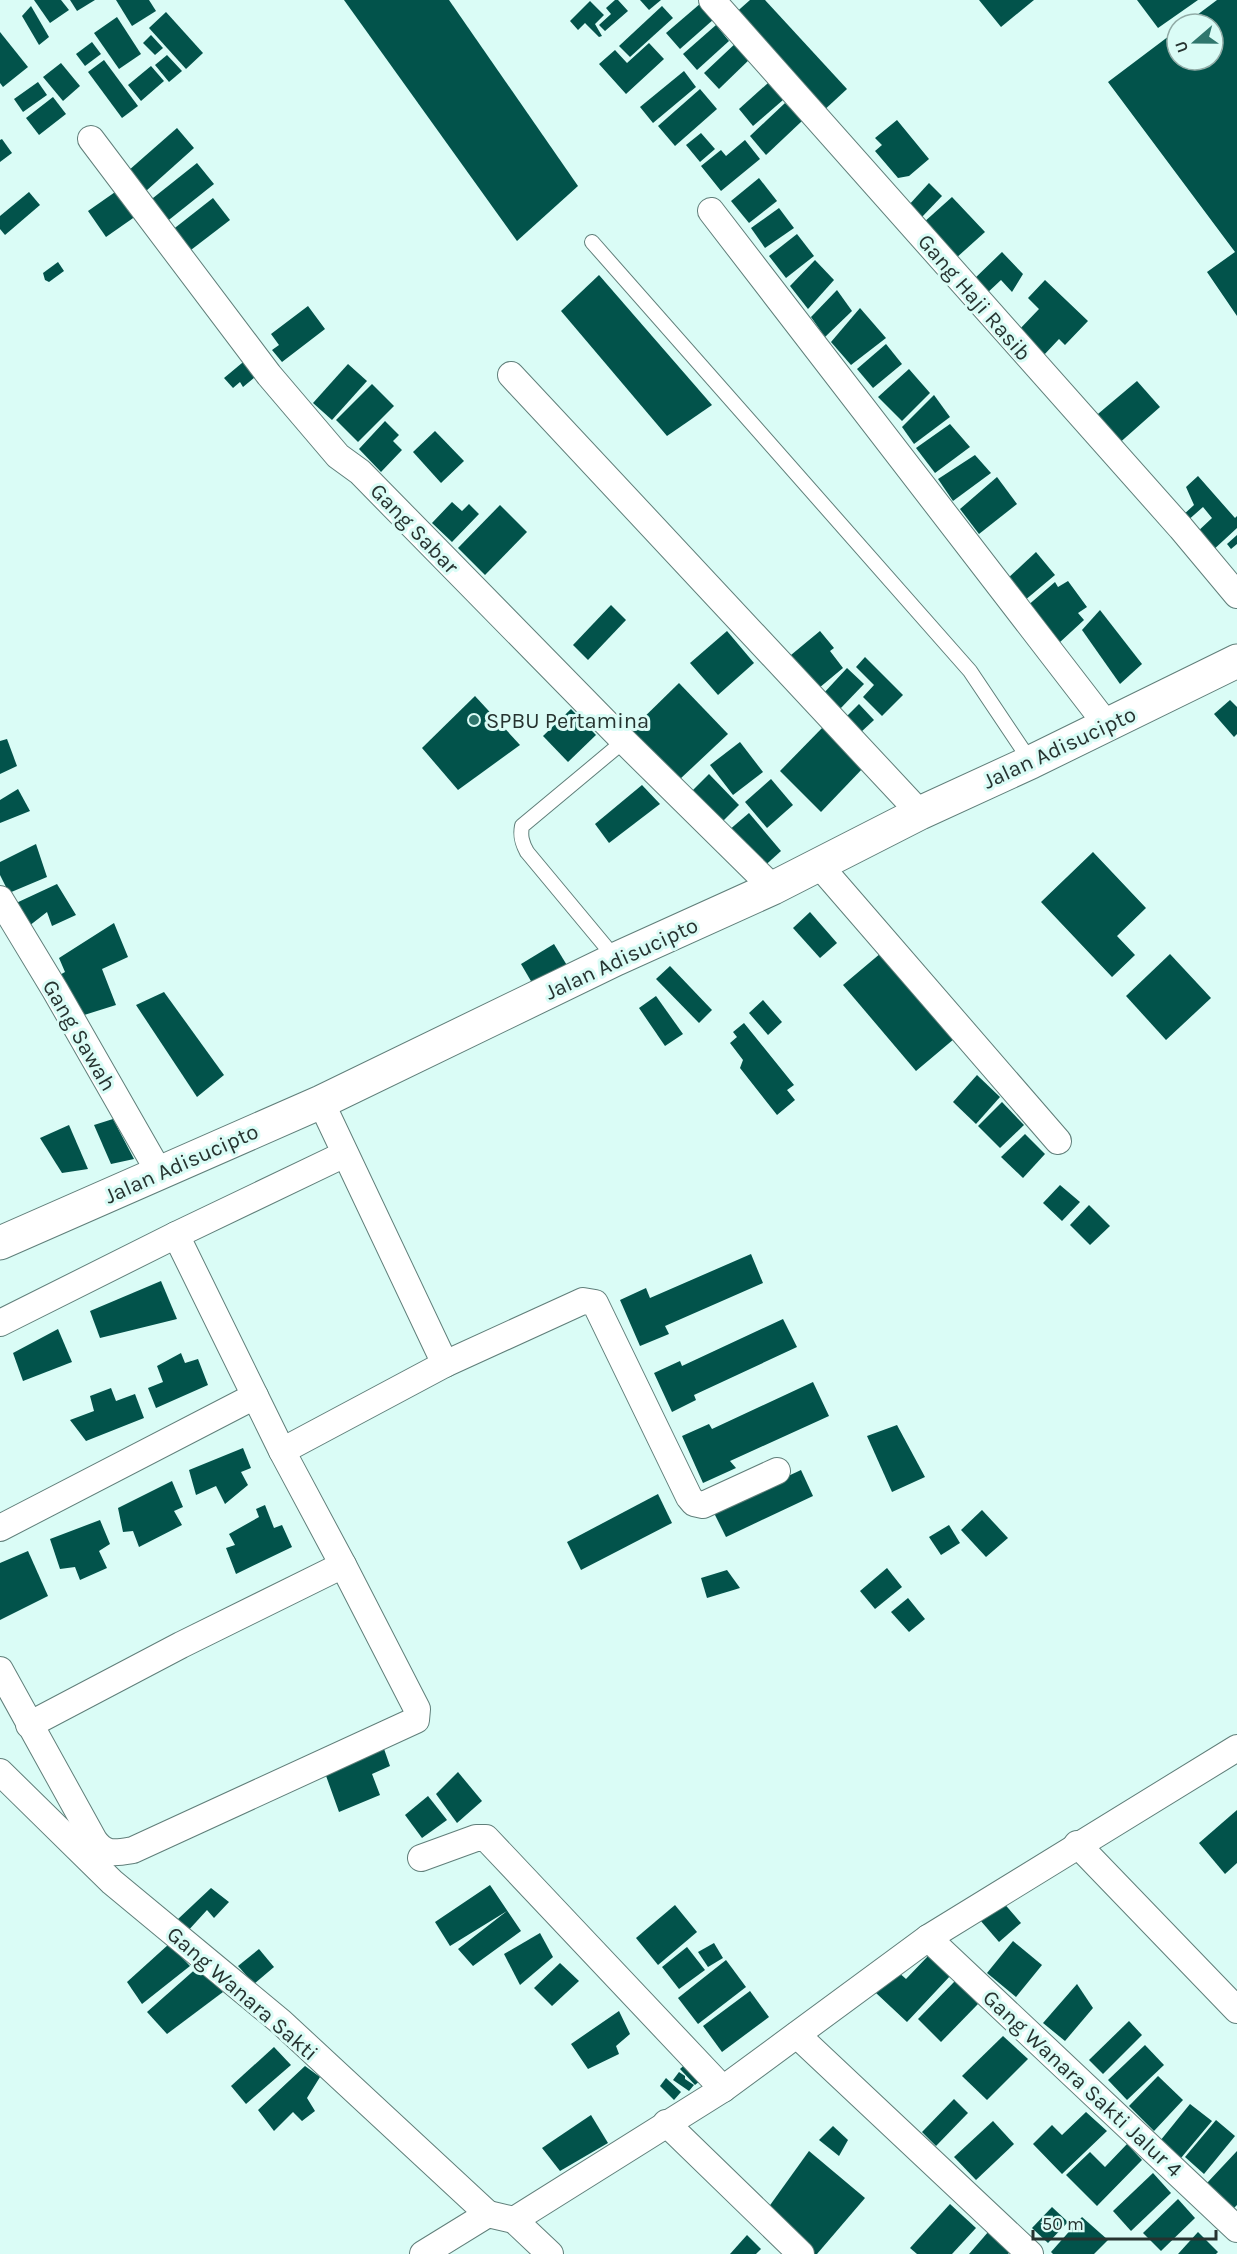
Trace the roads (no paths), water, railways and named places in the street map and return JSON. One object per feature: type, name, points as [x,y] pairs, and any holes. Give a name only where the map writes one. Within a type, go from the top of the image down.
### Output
[{"type":"main road","name":"Jalan Adisucipto","points":[[0,1243],[321,1102],[616,959],[773,888],[920,813],[1031,762],[1237,661]]},
{"type":"street","name":"Gang Haji Rasib","points":[[712,0],[1181,528],[1237,595]]},
{"type":"street","name":"Gang Sabar","points":[[91,139],[269,375],[339,456],[360,472],[624,741],[773,888]]},
{"type":"street","points":[[711,211],[1107,725]]},
{"type":"street","points":[[511,375],[920,813]]},
{"type":"street","points":[[819,865],[1058,1141]]},
{"type":"street","name":"Gang Sawah","points":[[0,899],[159,1172]]},
{"type":"street","points":[[321,1102],[445,1364]]},
{"type":"street","points":[[0,1323],[345,1154]]},
{"type":"street","points":[[0,1670],[99,1848],[105,1851],[134,1850],[416,1720],[417,1709],[344,1565],[282,1451],[176,1235]]},
{"type":"street","points":[[282,1451],[445,1364],[588,1300],[595,1303],[689,1497],[694,1503],[703,1505],[777,1471]]},
{"type":"street","points":[[0,1528],[255,1396]]},
{"type":"street","points":[[29,1725],[181,1645],[344,1565]]},
{"type":"street","points":[[514,2220],[723,2089],[928,1938],[1077,1844],[1237,1748]]},
{"type":"street","name":"Gang Wanara Sakti","points":[[0,1772],[112,1882],[281,2022],[488,2214]]},
{"type":"street","points":[[421,1858],[476,1838],[486,1838],[723,2089]]},
{"type":"street","points":[[1077,1844],[1237,2010]]},
{"type":"street","name":"Gang Wanara Sakti Jalur 4","points":[[928,1938],[1237,2229]]},
{"type":"street","points":[[797,2035],[1030,2254]]},
{"type":"street","points":[[666,2123],[801,2254]]},
{"type":"street","points":[[423,2254],[488,2214],[514,2220],[550,2254]]},
{"type":"lane","points":[[592,242],[970,671],[1031,762]]},
{"type":"lane","points":[[616,959],[526,852],[522,844],[521,833],[522,826],[624,741]]},
{"type":"place","name":"SPBU Pertamina","points":[[474,720]]}]
